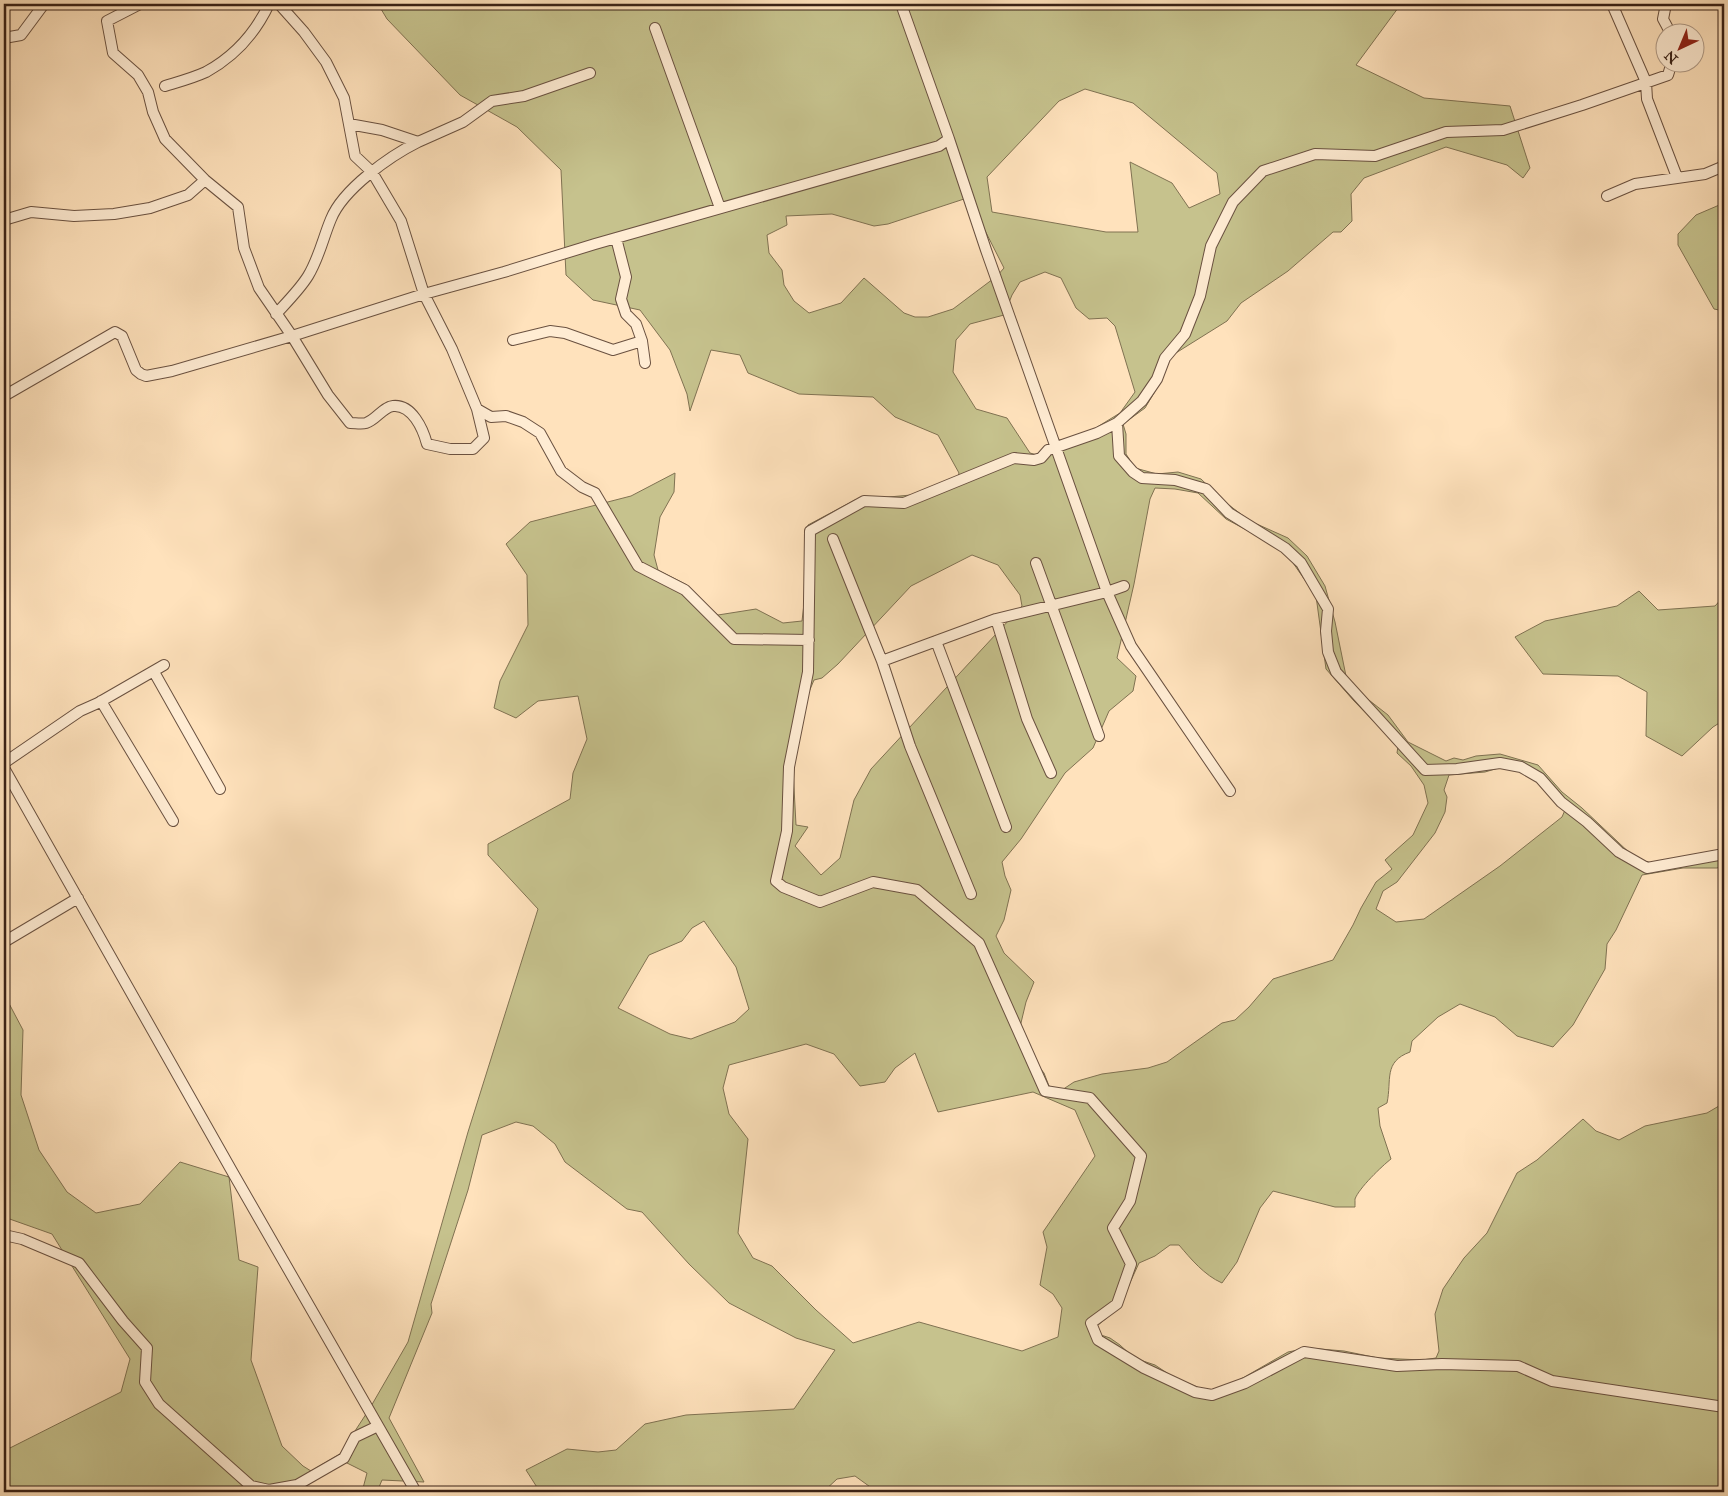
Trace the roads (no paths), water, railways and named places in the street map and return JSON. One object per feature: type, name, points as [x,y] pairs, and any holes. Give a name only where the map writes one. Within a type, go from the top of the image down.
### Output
[{"type":"street","points":[[4,38],[21,35],[44,4]]},
{"type":"street","points":[[140,4],[107,21],[113,53],[138,76],[148,92],[153,112],[165,139],[205,180],[238,207],[244,248],[259,288],[292,336],[328,395],[350,423],[367,423],[391,406],[402,407],[419,423],[427,444],[450,449],[473,449],[484,438],[477,409],[452,349],[424,294],[401,221],[372,172],[355,156],[344,98],[326,62],[304,32],[279,4]]},
{"type":"street","points":[[164,86],[205,72],[240,48],[261,20],[269,4]]},
{"type":"street","points":[[901,4],[1107,592],[1131,646],[1230,791]]},
{"type":"street","points":[[1612,4],[1646,82],[1647,98],[1677,177]]},
{"type":"street","points":[[1665,22],[1663,19],[1666,4]]},
{"type":"street","points":[[655,28],[720,208]]},
{"type":"street","points":[[1669,72],[1668,75],[1503,130],[1446,132],[1376,156],[1314,154],[1263,171],[1233,202],[1228,211],[1211,246],[1200,296],[1184,334],[1165,358],[1158,379],[1142,401],[1116,423],[1097,433],[1048,450],[1042,458],[1034,460],[1014,458],[904,503],[864,501],[810,531],[808,672],[789,767],[787,831],[776,881],[783,887],[820,902],[873,882],[918,890],[979,943],[1045,1091],[1090,1098],[1142,1156],[1130,1201],[1113,1228],[1131,1264],[1117,1304],[1091,1323],[1098,1340],[1144,1368],[1195,1392],[1212,1395],[1245,1383],[1304,1352],[1397,1366],[1442,1364],[1518,1366],[1552,1381],[1724,1407]]},
{"type":"street","points":[[276,314],[308,277],[331,217],[348,194],[399,151],[463,122],[492,101],[524,96],[590,73]]},
{"type":"street","points":[[349,124],[382,130],[418,142]]},
{"type":"street","points":[[4,396],[115,332],[122,336],[126,342],[136,370],[141,374],[146,376],[172,371],[292,336],[424,294],[939,146],[949,139]]},
{"type":"street","points":[[1607,196],[1635,184],[1705,174],[1724,166]]},
{"type":"street","points":[[4,220],[31,212],[74,216],[114,214],[150,208],[188,195],[205,180]]},
{"type":"street","points":[[616,238],[626,277],[622,299],[626,314],[636,324],[642,341],[645,362]]},
{"type":"street","points":[[513,340],[550,331],[566,333],[613,350],[642,341]]},
{"type":"street","points":[[477,409],[491,417],[506,416],[524,422],[540,433],[561,471],[582,487],[595,493],[638,566],[685,590],[734,639],[809,640]]},
{"type":"street","points":[[1116,423],[1119,456],[1133,472],[1142,478],[1175,480],[1206,489],[1228,514],[1285,548],[1301,563],[1328,609],[1326,630],[1328,652],[1336,672],[1425,770],[1457,769],[1500,763],[1521,767],[1540,778],[1561,802],[1587,822],[1619,852],[1647,868],[1724,854]]},
{"type":"street","points":[[833,539],[882,661],[910,746],[970,894]]},
{"type":"street","points":[[1036,563],[1099,736]]},
{"type":"street","points":[[882,661],[996,620],[1124,586]]},
{"type":"street","points":[[996,620],[1027,719],[1051,773]]},
{"type":"street","points":[[936,641],[1006,827]]},
{"type":"street","points":[[4,763],[80,711],[101,702],[164,666]]},
{"type":"street","points":[[154,672],[220,789]]},
{"type":"street","points":[[101,702],[173,821]]},
{"type":"street","points":[[4,768],[223,1156],[416,1492]]},
{"type":"street","points":[[4,942],[78,898]]},
{"type":"street","points":[[4,1235],[22,1239],[79,1264],[123,1321],[147,1348],[145,1382],[159,1404],[251,1486],[269,1490],[297,1485],[344,1458],[355,1437],[378,1426]]}]
